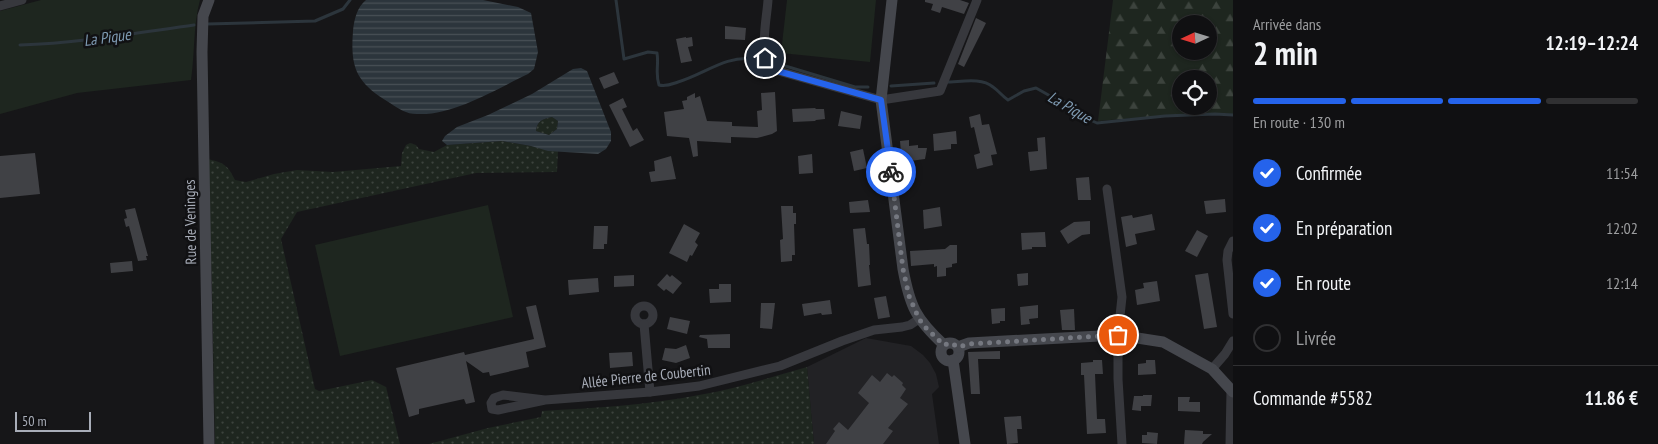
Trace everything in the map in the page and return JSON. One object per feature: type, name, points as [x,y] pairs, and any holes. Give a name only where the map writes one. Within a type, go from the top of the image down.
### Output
[{"type":"street","points":[[0,6],[22,0]]},
{"type":"street","name":"Rue de Veninges","points":[[209,0],[203,16],[202,52],[209,444]]},
{"type":"street","points":[[768,0],[764,53],[767,63],[774,70],[881,100],[940,91],[977,0]]},
{"type":"street","points":[[892,0],[881,100],[904,276],[909,296],[919,319],[944,345]]},
{"type":"street","points":[[1107,189],[1122,297],[1118,335],[1118,379],[1122,444]]},
{"type":"street","points":[[1233,240],[1228,251],[1228,260],[1233,314]]},
{"type":"street","name":"Allée Pierre de Coubertin","points":[[545,400],[503,396],[494,398],[491,403],[492,409],[498,410],[545,400],[650,392],[699,386],[780,366],[874,330],[910,325],[919,319]]},
{"type":"street","points":[[644,324],[650,392]]},
{"type":"street","points":[[944,345],[951,343],[958,347],[969,344],[1118,335],[1163,342],[1212,369],[1232,391],[1230,444]]},
{"type":"street","points":[[1212,369],[1233,341]]},
{"type":"street","points":[[944,345],[942,356],[947,360],[953,360],[958,356],[958,347]]},
{"type":"street","points":[[953,360],[965,444]]},
{"type":"shaded area","points":[[366,0],[483,0],[518,7],[531,13],[538,52],[534,69],[528,74],[488,94],[460,106],[431,113],[413,114],[406,112],[370,89],[358,74],[353,55],[353,31],[358,10]]},
{"type":"shaded area","points":[[581,68],[587,71],[611,132],[611,141],[606,149],[598,154],[548,151],[502,141],[447,145],[442,141],[445,136],[457,127],[488,115],[532,94],[573,69]],"holes":[[[552,117],[558,121],[557,129],[549,135],[536,131],[539,123],[543,120]]]},
{"type":"shaded area","points":[[866,338],[911,346],[930,363],[936,374],[939,387],[932,394],[939,444],[814,444],[807,367]]},
{"type":"green space","points":[[41,0],[200,0],[196,20],[191,80],[77,93],[0,114],[0,11]]},
{"type":"green space","points":[[787,0],[876,0],[870,62],[781,53]]},
{"type":"green space","points":[[1113,0],[1233,0],[1233,114],[1217,114],[1217,70],[1172,70],[1172,115],[1182,115],[1098,121]]},
{"type":"green space","points":[[552,117],[558,121],[557,129],[549,135],[536,131],[541,121]]},
{"type":"green space","points":[[502,141],[558,151],[557,172],[476,173],[297,212],[281,239],[315,389],[319,391],[372,380],[386,387],[400,444],[215,444],[207,159],[224,165],[235,180],[246,182],[297,170],[333,172],[401,166],[402,153],[406,145],[410,143],[416,145],[419,149],[434,152],[447,145]]},
{"type":"green space","points":[[488,205],[513,317],[340,356],[315,245]]},
{"type":"green space","points":[[807,367],[814,444],[429,444],[488,428],[541,417],[542,411],[621,406],[680,398],[726,390]]},
{"type":"building","points":[[925,0],[960,0],[969,3],[964,14],[942,7],[940,13],[931,10],[933,4],[925,2]]},
{"type":"building","points":[[976,18],[986,23],[964,67],[958,64]]},
{"type":"building","points":[[725,26],[746,28],[745,40],[725,39]]},
{"type":"building","points":[[692,37],[693,46],[688,47],[692,61],[681,63],[676,39]]},
{"type":"building","points":[[614,72],[619,83],[604,89],[599,78]]},
{"type":"building","points":[[775,92],[777,131],[772,134],[757,138],[731,137],[731,143],[697,141],[698,156],[693,157],[689,138],[667,136],[664,112],[684,109],[682,101],[687,100],[687,97],[695,93],[695,98],[700,96],[707,121],[732,122],[732,126],[758,127],[757,111],[762,110],[761,93]]},
{"type":"building","points":[[623,98],[627,107],[622,109],[633,131],[637,128],[644,140],[630,147],[609,105]]},
{"type":"building","points":[[792,109],[824,109],[825,119],[793,122]]},
{"type":"building","points":[[841,111],[862,116],[860,129],[838,126]]},
{"type":"building","points":[[980,114],[982,125],[989,124],[997,154],[991,155],[993,165],[977,169],[974,155],[980,153],[974,127],[971,128],[969,117]]},
{"type":"building","points":[[956,131],[957,144],[951,144],[951,149],[934,151],[933,134]]},
{"type":"building","points":[[1045,137],[1047,169],[1030,171],[1028,152],[1038,151],[1037,138]]},
{"type":"building","points":[[909,140],[909,146],[918,145],[918,148],[927,148],[925,159],[910,161],[911,165],[902,165],[900,141]]},
{"type":"building","points":[[863,149],[867,168],[854,171],[850,152]]},
{"type":"building","points":[[35,153],[40,194],[0,198],[0,156]]},
{"type":"building","points":[[812,154],[813,173],[799,174],[798,156]]},
{"type":"building","points":[[671,156],[676,179],[651,182],[649,172],[655,171],[654,161]]},
{"type":"building","points":[[1089,177],[1091,200],[1078,200],[1076,178]]},
{"type":"building","points":[[1225,199],[1226,212],[1206,214],[1204,201]]},
{"type":"building","points":[[868,200],[870,212],[850,213],[849,202]]},
{"type":"building","points":[[781,206],[793,206],[793,213],[796,213],[796,224],[794,224],[795,255],[792,255],[792,261],[781,262],[780,240],[783,239]]},
{"type":"building","points":[[940,207],[942,226],[924,229],[923,210]]},
{"type":"building","points":[[135,208],[148,256],[146,256],[147,260],[138,261],[129,226],[126,227],[124,219],[127,218],[125,210]]},
{"type":"building","points":[[1152,214],[1155,230],[1135,234],[1137,244],[1126,247],[1121,217],[1132,215],[1133,218]]},
{"type":"building","points":[[1090,221],[1090,234],[1082,235],[1068,244],[1060,231],[1074,222]]},
{"type":"building","points":[[684,224],[700,233],[695,242],[698,245],[687,262],[669,253]]},
{"type":"building","points":[[594,226],[608,226],[607,244],[604,244],[604,249],[593,249]]},
{"type":"building","points":[[865,228],[867,244],[869,244],[871,285],[858,287],[853,229]]},
{"type":"building","points":[[1197,230],[1208,236],[1197,257],[1185,251]]},
{"type":"building","points":[[1045,232],[1046,247],[1032,247],[1032,249],[1022,250],[1021,233]]},
{"type":"building","points":[[950,245],[957,245],[957,263],[952,264],[952,267],[946,268],[946,276],[937,277],[937,266],[934,267],[934,264],[911,266],[910,251],[945,249]]},
{"type":"building","points":[[132,261],[133,271],[111,273],[110,263]]},
{"type":"building","points":[[1028,273],[1028,285],[1018,286],[1017,274]]},
{"type":"building","points":[[1208,273],[1217,327],[1204,329],[1195,275]]},
{"type":"building","points":[[667,274],[670,277],[672,275],[682,283],[673,294],[666,289],[664,291],[657,285]]},
{"type":"building","points":[[634,275],[634,286],[614,287],[614,276]]},
{"type":"building","points":[[598,278],[599,292],[569,295],[568,280]]},
{"type":"building","points":[[1157,281],[1160,301],[1137,305],[1135,290],[1144,288],[1143,283]]},
{"type":"building","points":[[719,284],[731,284],[731,302],[710,303],[709,289],[719,289]]},
{"type":"building","points":[[886,296],[890,317],[878,319],[874,298]]},
{"type":"building","points":[[830,300],[832,314],[822,315],[821,313],[804,316],[802,304]]},
{"type":"building","points":[[761,303],[775,303],[772,329],[760,328]]},
{"type":"building","points":[[536,305],[546,347],[526,352],[529,367],[490,376],[489,372],[483,373],[466,361],[475,402],[466,404],[464,399],[419,409],[419,414],[409,417],[396,368],[464,352],[465,355],[534,339],[526,307]]},
{"type":"building","points":[[1038,305],[1038,318],[1029,319],[1030,324],[1021,325],[1020,307]]},
{"type":"building","points":[[1005,308],[1005,321],[992,324],[991,309]]},
{"type":"building","points":[[1074,309],[1075,330],[1062,330],[1060,310]]},
{"type":"building","points":[[670,317],[690,321],[687,334],[667,329]]},
{"type":"building","points":[[730,334],[730,348],[708,348],[707,339],[699,337],[700,335]]},
{"type":"building","points":[[686,345],[690,358],[676,363],[662,360],[665,348],[676,349]]},
{"type":"building","points":[[1000,351],[1000,359],[978,359],[980,394],[971,394],[968,352]]},
{"type":"building","points":[[632,352],[633,366],[610,368],[609,353]]},
{"type":"building","points":[[1093,360],[1102,360],[1103,374],[1095,374],[1097,419],[1105,419],[1106,433],[1087,434],[1084,375],[1081,375],[1081,363],[1093,362]]},
{"type":"building","points":[[1146,360],[1155,360],[1156,374],[1138,375],[1138,364],[1146,363]]},
{"type":"building","points":[[887,373],[892,377],[894,375],[903,383],[902,385],[906,389],[900,398],[908,404],[888,428],[893,431],[883,444],[826,444],[835,431],[833,429],[839,422],[848,430],[869,403],[858,393],[872,375],[880,382]]},
{"type":"building","points":[[1152,395],[1151,406],[1141,406],[1141,411],[1132,410],[1134,396]]},
{"type":"building","points":[[1178,397],[1190,397],[1189,402],[1200,402],[1200,412],[1178,411]]},
{"type":"building","points":[[1021,416],[1022,429],[1017,429],[1018,443],[1007,444],[1004,417]]},
{"type":"building","points":[[1185,430],[1203,431],[1203,434],[1212,434],[1202,444],[1184,444]]},
{"type":"building","points":[[1147,432],[1158,433],[1157,444],[1142,443],[1142,435],[1147,435]]},
{"type":"waterway","name":"La Pique","points":[[207,24],[315,21],[343,9],[350,0]]},
{"type":"waterway","name":"La Pique","points":[[616,0],[624,59],[648,52],[657,53],[659,85],[673,84],[733,60],[753,59]]},
{"type":"waterway","name":"La Pique","points":[[20,45],[85,40],[194,25]]},
{"type":"waterway","name":"La Pique","points":[[772,62],[855,87],[868,87]]},
{"type":"waterway","name":"La Pique","points":[[946,82],[983,82],[993,87],[1008,100],[1024,91],[1036,88],[1071,105],[1079,115],[1097,123],[1165,116],[1233,115]]},
{"type":"waterway","name":"La Pique","points":[[891,86],[934,83]]},
{"type":"way so far","points":[[891,172],[903,269],[909,296],[919,319],[944,345],[951,343],[956,344],[958,347],[964,344],[1118,335]]},
{"type":"route","points":[[765,58],[774,70],[881,100],[891,172]]}]
